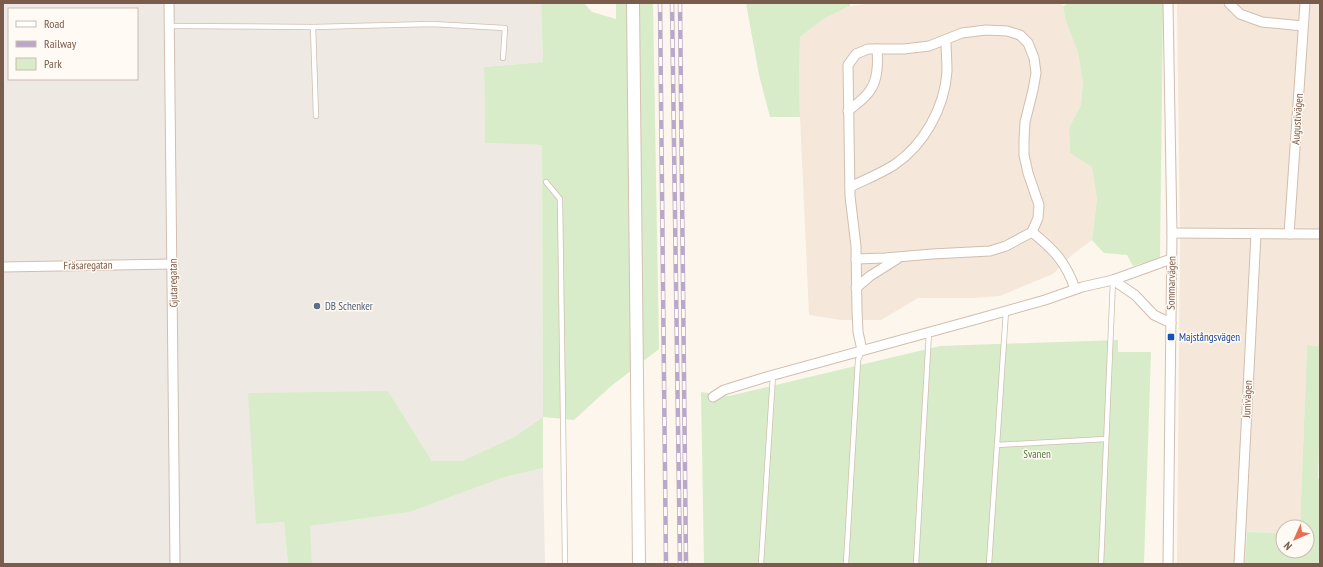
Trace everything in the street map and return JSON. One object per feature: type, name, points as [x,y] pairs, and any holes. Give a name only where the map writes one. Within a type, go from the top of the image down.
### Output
[{"type":"main road","points":[[633,3],[639,564]]},
{"type":"street","name":"Gjutaregatan","points":[[169,3],[176,564]]},
{"type":"street","name":"Sommarvägen","points":[[1168,3],[1172,233],[1168,564]]},
{"type":"street","points":[[1229,3],[1240,14],[1262,22],[1304,26]]},
{"type":"street","name":"Augustivägen","points":[[1289,234],[1305,3]]},
{"type":"street","points":[[856,259],[990,251],[1006,246],[1032,232],[1038,218],[1039,205],[1024,156],[1024,140],[1025,122],[1034,90],[1036,73],[1034,58],[1028,43],[1020,36],[1007,31],[986,30],[962,33],[929,46],[904,49],[868,49],[856,54],[848,65],[850,196],[856,246],[856,259],[856,288],[858,332],[862,350]]},
{"type":"street","points":[[850,187],[895,164],[911,150],[923,136],[936,115],[943,94],[947,72],[946,40]]},
{"type":"street","points":[[848,111],[862,100],[872,89],[876,74],[878,49]]},
{"type":"street","points":[[1032,232],[1051,248],[1063,262],[1070,274],[1075,289]]},
{"type":"street","points":[[1172,233],[1320,234]]},
{"type":"street","name":"Junivägen","points":[[1238,564],[1256,234]]},
{"type":"street","points":[[856,288],[870,276],[900,257]]},
{"type":"street","points":[[713,397],[724,390],[774,375],[1045,300],[1075,289],[1113,280],[1172,260]]},
{"type":"street","name":"Fräsaregatan","points":[[3,267],[173,264]]},
{"type":"street","points":[[1113,280],[1135,295],[1154,315],[1171,323]]},
{"type":"lane","points":[[170,26],[312,27],[432,24],[505,28],[503,58]]},
{"type":"lane","points":[[312,27],[316,116]]},
{"type":"lane","points":[[546,182],[560,199],[565,564]]},
{"type":"lane","points":[[1101,564],[1113,280]]},
{"type":"lane","points":[[989,564],[1006,311]]},
{"type":"lane","points":[[916,564],[929,332]]},
{"type":"lane","points":[[846,564],[858,360],[862,350]]},
{"type":"lane","points":[[761,564],[774,375]]},
{"type":"lane","points":[[997,445],[1106,439]]},
{"type":"shaded area","points":[[3,3],[541,3],[543,62],[484,67],[485,143],[542,145],[543,417],[514,437],[462,461],[432,461],[388,391],[256,524],[284,522],[288,564],[3,564]]},
{"type":"shaded area","points":[[873,3],[1059,3],[1063,6],[1066,22],[1078,53],[1083,82],[1081,105],[1069,128],[1070,153],[1092,167],[1097,199],[1092,240],[1072,255],[1053,274],[1000,296],[973,298],[918,298],[881,320],[841,320],[809,315],[800,117],[800,37],[825,18],[850,6]]},
{"type":"shaded area","points":[[1177,3],[1320,3],[1320,346],[1307,345],[1300,519],[1275,519],[1275,533],[1247,532],[1245,564],[1177,564],[1180,243]]},
{"type":"shaded area","points":[[543,468],[545,564],[312,564],[309,526],[410,512],[505,477]]},
{"type":"green space","points":[[541,3],[584,3],[592,12],[616,19],[616,3],[653,3],[659,349],[610,387],[574,420],[543,417],[542,145],[485,143],[484,67],[543,62]]},
{"type":"green space","points":[[746,3],[850,3],[850,6],[825,18],[800,37],[800,117],[770,117],[759,75]]},
{"type":"green space","points":[[1069,3],[1163,3],[1160,258],[1133,266],[1127,255],[1104,253],[1092,240],[1097,199],[1092,167],[1070,153],[1069,128],[1081,105],[1083,82],[1078,53],[1066,22],[1063,6]]},
{"type":"green space","name":"Svanen","points":[[1118,340],[1118,352],[1151,352],[1144,564],[704,564],[701,392],[729,396],[940,346]]},
{"type":"green space","points":[[1307,345],[1320,346],[1318,478],[1320,479],[1320,564],[1245,564],[1247,532],[1275,533],[1275,559],[1315,559],[1315,519],[1300,519]]},
{"type":"green space","points":[[388,391],[432,461],[462,461],[514,437],[543,417],[543,468],[505,477],[410,512],[310,526],[312,564],[288,564],[284,522],[256,524],[248,393]]},
{"type":"railway","points":[[660,3],[666,564]]},
{"type":"railway","points":[[672,3],[680,564]]},
{"type":"railway","points":[[680,3],[686,564]]},
{"type":"place","name":"DB Schenker","points":[[317,306]]},
{"type":"place","name":"Majstångsvägen","points":[[1171,337]]}]
